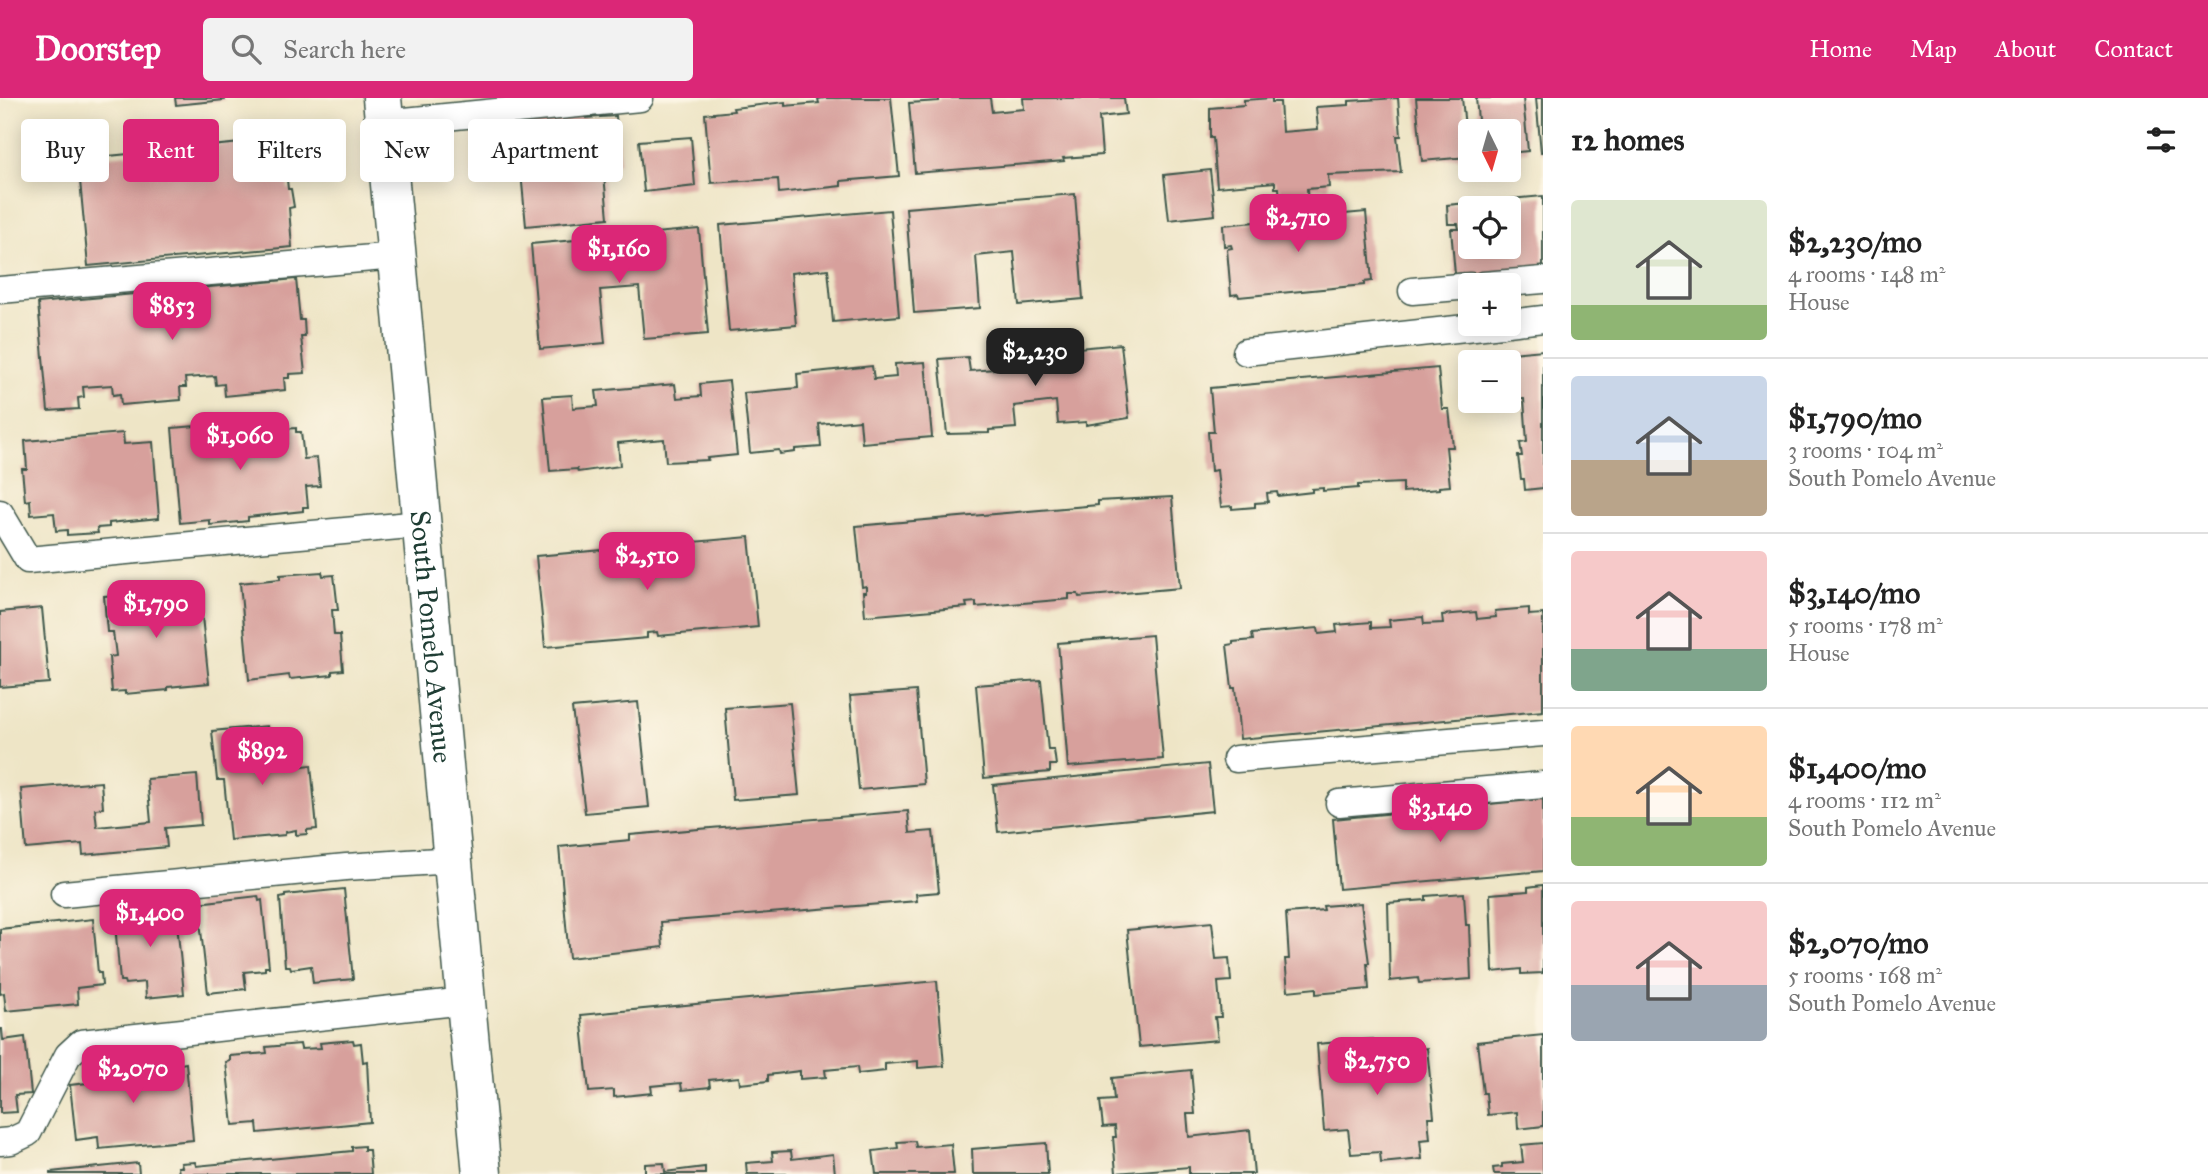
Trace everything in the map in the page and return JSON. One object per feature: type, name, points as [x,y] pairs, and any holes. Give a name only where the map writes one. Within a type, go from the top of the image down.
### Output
[{"type":"street","name":"South Pomelo Avenue","points":[[383,111],[482,1174]]},
{"type":"lane","points":[[383,111],[639,98]]},
{"type":"lane","points":[[0,290],[396,256]]},
{"type":"lane","points":[[1521,282],[1543,280]]},
{"type":"lane","points":[[1412,291],[1458,287]]},
{"type":"lane","points":[[1521,322],[1543,319]]},
{"type":"lane","points":[[1245,352],[1458,329]]},
{"type":"lane","points":[[0,513],[28,560],[421,524]]},
{"type":"lane","points":[[1236,759],[1543,733]]},
{"type":"lane","points":[[1339,803],[1543,785]]},
{"type":"lane","points":[[64,894],[346,867],[453,860]]},
{"type":"lane","points":[[0,1142],[11,1141],[28,1133],[68,1055],[81,1044],[465,1001]]},
{"type":"building","points":[[175,98],[224,98],[224,100],[176,105]]},
{"type":"building","points":[[891,98],[899,176],[841,181],[841,186],[779,193],[778,179],[711,183],[705,114],[785,102],[785,106],[819,103],[818,99]]},
{"type":"building","points":[[939,98],[990,98],[992,112],[1024,109],[1023,98],[1124,98],[1126,114],[1099,117],[1102,155],[1063,158],[1064,161],[915,173],[909,103],[939,101]]},
{"type":"building","points":[[1272,98],[1272,102],[1280,102],[1282,132],[1318,129],[1316,107],[1349,105],[1349,101],[1398,98],[1401,136],[1397,136],[1401,172],[1328,175],[1329,187],[1307,189],[1308,209],[1281,211],[1279,188],[1275,188],[1275,182],[1217,187],[1213,138],[1210,138],[1210,108],[1244,105],[1244,100]]},
{"type":"building","points":[[1416,98],[1462,98],[1464,119],[1458,119],[1458,158],[1422,161]]},
{"type":"building","points":[[1476,98],[1523,98],[1528,151],[1521,152],[1521,119],[1478,119]]},
{"type":"building","points":[[1536,98],[1543,98],[1543,152],[1541,152]]},
{"type":"building","points":[[585,111],[586,118],[616,116],[616,119],[515,119]]},
{"type":"building","points":[[691,137],[695,186],[644,192],[639,141]]},
{"type":"building","points":[[233,144],[233,182],[287,182],[294,207],[289,208],[292,247],[88,266],[80,182],[109,182],[109,156],[123,155],[123,182],[219,182],[219,145]]},
{"type":"building","points":[[1210,170],[1215,215],[1169,220],[1164,175]]},
{"type":"building","points":[[522,182],[605,182],[608,218],[526,226]]},
{"type":"building","points":[[1075,194],[1083,299],[1019,305],[1014,252],[976,256],[980,308],[914,313],[906,208]]},
{"type":"building","points":[[1543,196],[1543,269],[1455,274],[1451,229],[1458,229],[1458,259],[1521,259],[1521,198]]},
{"type":"building","points":[[1458,204],[1458,224],[1448,224],[1447,205]]},
{"type":"building","points":[[890,210],[899,316],[833,322],[828,269],[791,273],[796,325],[729,331],[720,225]]},
{"type":"building","points":[[1366,212],[1372,281],[1364,282],[1364,285],[1239,297],[1238,294],[1231,295],[1227,249],[1232,248],[1231,245],[1224,246],[1223,225]]},
{"type":"building","points":[[699,229],[708,334],[644,339],[639,287],[600,290],[605,343],[540,349],[531,244]]},
{"type":"building","points":[[296,279],[300,320],[304,320],[305,337],[301,337],[305,373],[289,374],[289,378],[284,378],[285,390],[225,396],[224,384],[216,385],[215,376],[185,378],[186,387],[180,387],[181,400],[121,405],[120,394],[113,395],[112,385],[83,387],[84,397],[78,398],[79,409],[48,411],[38,303]]},
{"type":"building","points":[[1121,344],[1129,418],[1086,425],[1086,422],[1058,424],[1056,401],[1014,406],[1016,428],[989,430],[989,433],[947,434],[939,359],[968,357],[970,371],[995,369],[993,356]]},
{"type":"building","points":[[1543,350],[1543,488],[1525,490],[1518,456],[1522,456],[1520,443],[1527,442],[1524,399],[1521,399],[1521,352]]},
{"type":"building","points":[[925,362],[932,437],[862,443],[860,420],[819,424],[821,447],[795,449],[795,452],[780,454],[779,450],[750,453],[744,393],[798,388],[797,374],[872,366],[874,379],[896,377],[895,364]]},
{"type":"building","points":[[1438,368],[1442,409],[1449,409],[1453,447],[1446,447],[1450,486],[1403,492],[1403,483],[1358,485],[1358,488],[1323,491],[1323,488],[1312,489],[1312,492],[1278,496],[1277,492],[1267,493],[1268,502],[1255,503],[1255,507],[1221,507],[1217,470],[1211,471],[1208,432],[1214,432],[1210,388]]},
{"type":"building","points":[[729,381],[737,455],[707,458],[708,460],[666,462],[664,439],[618,443],[620,466],[578,472],[577,469],[550,471],[543,397],[572,395],[573,408],[598,406],[596,391],[675,384],[677,398],[701,396],[700,384]]},
{"type":"building","points":[[259,421],[260,431],[296,428],[296,432],[301,432],[304,459],[317,458],[320,486],[306,487],[308,507],[303,507],[303,511],[248,517],[248,521],[210,525],[210,520],[180,523],[172,428]]},
{"type":"building","points":[[123,433],[124,444],[153,442],[159,518],[109,523],[109,527],[97,528],[98,533],[67,535],[67,530],[56,531],[54,513],[31,515],[30,500],[25,501],[22,469],[27,469],[25,441]]},
{"type":"building","points":[[1172,497],[1180,588],[1079,597],[1078,594],[1069,594],[1069,599],[976,607],[976,602],[966,603],[967,607],[865,616],[863,592],[866,592],[866,586],[862,587],[856,526],[1098,505],[1098,501]]},
{"type":"building","points":[[749,537],[758,627],[658,636],[657,632],[647,633],[647,638],[545,647],[536,556]]},
{"type":"building","points":[[322,572],[323,576],[334,575],[338,610],[332,610],[334,635],[340,635],[343,670],[332,671],[332,675],[290,679],[289,675],[249,680],[240,583],[280,579],[280,575]]},
{"type":"building","points":[[158,586],[159,591],[199,588],[209,683],[125,694],[125,691],[112,692],[109,657],[116,656],[113,632],[107,632],[104,596],[116,595],[116,591]]},
{"type":"building","points":[[42,608],[49,683],[0,687],[0,612]]},
{"type":"building","points":[[1529,608],[1529,615],[1543,614],[1543,711],[1240,739],[1227,645],[1233,642],[1253,640],[1252,634],[1318,628],[1319,634],[1337,632],[1336,625],[1371,622],[1371,628],[1390,627],[1389,620],[1423,617],[1424,624],[1443,623],[1442,615],[1476,612],[1477,619],[1496,617],[1495,611]]},
{"type":"building","points":[[1152,635],[1163,759],[1068,767],[1058,643]]},
{"type":"building","points":[[1041,680],[1048,750],[1054,750],[1056,765],[1050,765],[1050,772],[984,778],[976,685]]},
{"type":"building","points":[[916,691],[924,784],[859,790],[850,696]]},
{"type":"building","points":[[638,702],[649,807],[585,813],[572,708]]},
{"type":"building","points":[[790,703],[799,795],[733,800],[725,708]]},
{"type":"building","points":[[267,726],[272,765],[278,765],[279,769],[311,765],[317,829],[307,830],[307,834],[296,835],[296,830],[285,832],[285,835],[230,840],[224,780],[217,780],[212,731]]},
{"type":"building","points":[[1208,764],[1213,811],[998,832],[993,785]]},
{"type":"building","points":[[197,775],[201,825],[165,828],[167,847],[83,855],[82,844],[26,849],[21,789],[101,782],[103,808],[95,809],[97,827],[151,822],[147,779]]},
{"type":"building","points":[[1543,799],[1543,871],[1339,889],[1333,819]]},
{"type":"building","points":[[908,811],[910,833],[933,831],[939,892],[916,894],[917,901],[661,922],[663,947],[569,958],[559,847],[630,840],[630,835]]},
{"type":"building","points":[[1543,885],[1543,973],[1521,974],[1521,969],[1493,972],[1490,894],[1528,891],[1528,887]]},
{"type":"building","points":[[344,889],[353,979],[313,983],[311,966],[291,969],[290,966],[285,966],[280,898],[285,895]]},
{"type":"building","points":[[1464,893],[1466,925],[1469,925],[1471,979],[1419,983],[1418,978],[1390,981],[1388,903]]},
{"type":"building","points":[[258,896],[259,901],[262,900],[269,967],[265,967],[265,970],[244,972],[246,989],[208,993],[198,903]]},
{"type":"building","points":[[175,903],[184,994],[146,998],[145,982],[125,984],[120,981],[114,912],[117,912],[117,909]]},
{"type":"building","points":[[1361,903],[1369,963],[1369,989],[1316,994],[1316,988],[1288,991],[1285,959],[1289,959],[1286,913]]},
{"type":"building","points":[[93,919],[98,973],[101,973],[102,985],[77,988],[78,1004],[6,1011],[4,993],[0,994],[0,929]]},
{"type":"building","points":[[1212,922],[1216,959],[1229,958],[1231,981],[1218,982],[1221,1017],[1215,1017],[1218,1040],[1139,1047],[1127,930]]},
{"type":"building","points":[[937,981],[944,1066],[918,1068],[918,1061],[885,1064],[885,1071],[858,1074],[857,1067],[825,1070],[826,1077],[800,1079],[800,1071],[768,1075],[768,1081],[740,1084],[739,1077],[709,1080],[710,1087],[682,1090],[681,1083],[651,1086],[652,1093],[614,1097],[614,1090],[589,1092],[581,1015]]},
{"type":"building","points":[[0,1029],[3,1040],[25,1037],[31,1094],[15,1095],[17,1112],[0,1113]]},
{"type":"building","points":[[1543,1035],[1543,1126],[1518,1129],[1517,1112],[1488,1115],[1477,1042]]},
{"type":"building","points":[[1373,1039],[1374,1050],[1416,1046],[1417,1049],[1427,1048],[1434,1117],[1428,1117],[1430,1139],[1420,1140],[1422,1159],[1381,1163],[1380,1152],[1351,1154],[1348,1129],[1324,1131],[1317,1044]]},
{"type":"building","points":[[353,1040],[354,1044],[361,1043],[363,1062],[367,1061],[370,1122],[258,1133],[257,1123],[233,1125],[226,1062],[230,1061],[230,1056],[267,1053],[266,1047],[300,1044],[301,1049],[321,1048],[320,1043]]},
{"type":"building","points":[[175,1060],[176,1065],[186,1063],[193,1140],[99,1149],[98,1137],[76,1140],[70,1085],[87,1083],[85,1067],[120,1063],[121,1071],[136,1070],[135,1067],[144,1066],[144,1063]]},
{"type":"building","points":[[1191,1070],[1195,1114],[1187,1114],[1189,1137],[1250,1130],[1254,1174],[1189,1174],[1189,1167],[1116,1173],[1113,1137],[1116,1137],[1115,1126],[1103,1127],[1100,1101],[1114,1100],[1112,1078]]},
{"type":"building","points":[[915,1141],[916,1147],[951,1144],[954,1174],[876,1174],[873,1151],[898,1148],[897,1142]]},
{"type":"building","points":[[1046,1143],[1048,1174],[973,1174],[972,1149]]},
{"type":"building","points":[[1543,1143],[1543,1174],[1494,1174],[1493,1168],[1502,1167],[1502,1164],[1523,1162],[1521,1145]]},
{"type":"building","points":[[364,1146],[364,1150],[369,1150],[371,1174],[179,1174],[178,1167],[182,1167],[181,1163],[195,1162],[196,1166],[352,1151],[352,1147]]},
{"type":"building","points":[[791,1151],[792,1159],[833,1154],[835,1174],[747,1174],[746,1163],[773,1161],[772,1152]]},
{"type":"building","points":[[138,1163],[139,1174],[51,1174],[51,1172]]},
{"type":"building","points":[[664,1163],[665,1172],[705,1167],[705,1174],[645,1174],[645,1164]]}]
